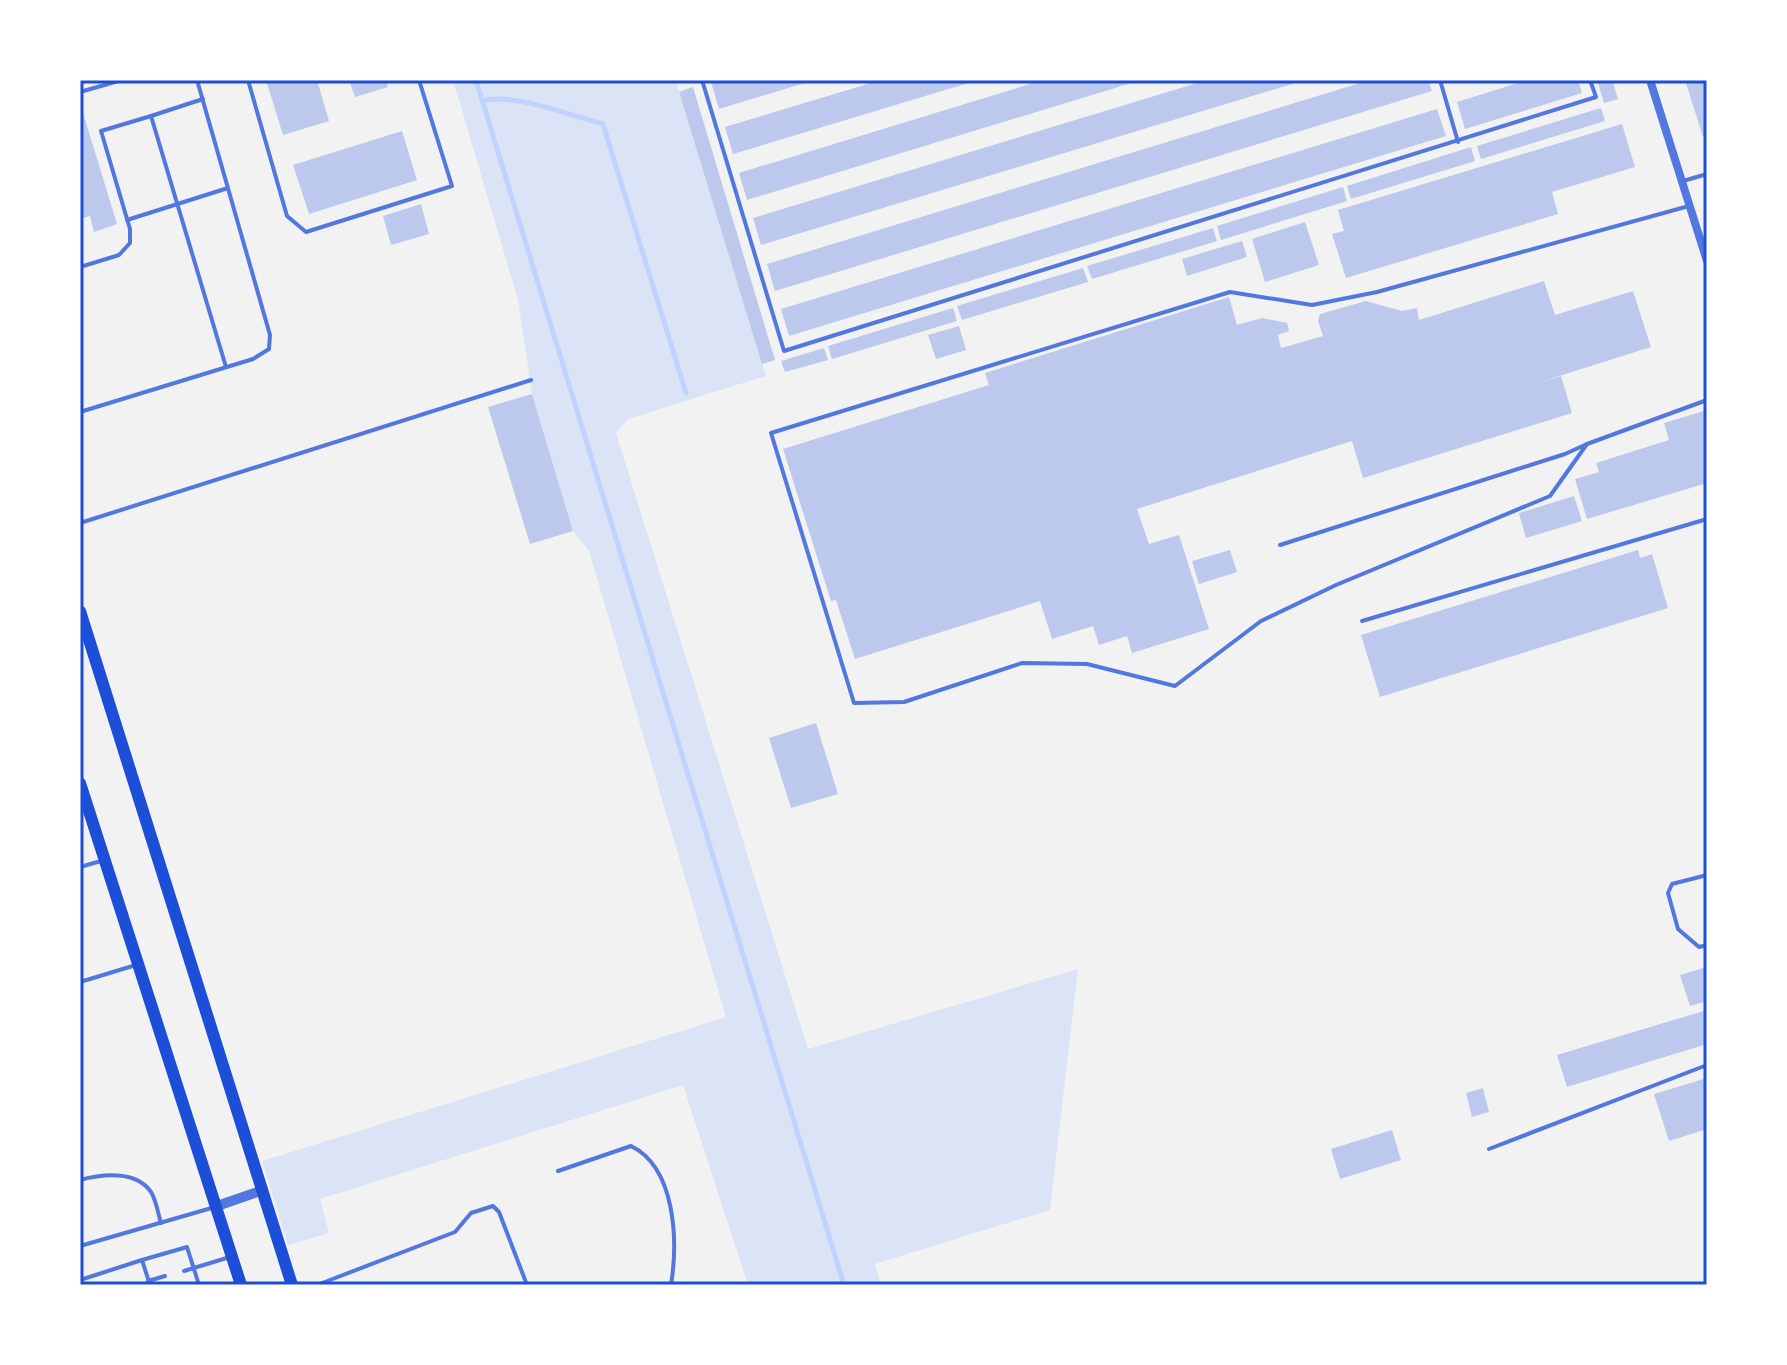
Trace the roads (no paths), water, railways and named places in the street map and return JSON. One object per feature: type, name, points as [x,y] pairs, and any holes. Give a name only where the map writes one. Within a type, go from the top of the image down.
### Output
[{"type":"main road","points":[[80,611],[292,1285]]},
{"type":"main road","points":[[80,783],[241,1285]]},
{"type":"street","points":[[1650,80],[1707,261]]},
{"type":"street","points":[[217,1206],[263,1190]]},
{"type":"lane","points":[[80,92],[122,80]]},
{"type":"lane","points":[[80,412],[253,359],[269,349],[270,335],[197,80]]},
{"type":"lane","points":[[248,80],[287,216],[306,232],[452,186],[419,80]]},
{"type":"lane","points":[[702,80],[784,351],[1596,97],[1590,80]]},
{"type":"lane","points":[[1440,80],[1458,142]]},
{"type":"lane","points":[[80,267],[119,255],[130,243],[127,220],[101,131],[203,99]]},
{"type":"lane","points":[[151,116],[226,367]]},
{"type":"lane","points":[[1683,181],[1707,174]]},
{"type":"lane","points":[[127,220],[228,188]]},
{"type":"lane","points":[[1587,444],[1550,496],[1336,585],[1261,621],[1175,686],[1087,664],[1022,663],[904,702],[854,703],[771,433],[1230,292],[1312,305],[1377,292],[1691,206]]},
{"type":"lane","points":[[80,523],[531,380]]},
{"type":"lane","points":[[1280,545],[1587,444],[1707,400]]},
{"type":"lane","points":[[1362,621],[1707,519]]},
{"type":"lane","points":[[80,867],[104,860]]},
{"type":"lane","points":[[1707,875],[1672,884],[1668,893],[1678,929],[1699,947],[1707,945]]},
{"type":"lane","points":[[80,982],[138,965]]},
{"type":"lane","points":[[1489,1149],[1707,1065]]},
{"type":"lane","points":[[558,1171],[631,1146],[646,1154],[661,1182],[673,1221],[671,1285]]},
{"type":"lane","points":[[80,1180],[99,1174],[134,1178],[151,1192],[161,1223]]},
{"type":"lane","points":[[80,1246],[217,1206]]},
{"type":"lane","points":[[317,1285],[455,1232],[471,1213],[493,1206],[527,1285]]},
{"type":"lane","points":[[80,1280],[187,1247],[199,1285]]},
{"type":"lane","points":[[184,1271],[232,1256]]},
{"type":"lane","points":[[142,1260],[149,1283],[165,1276]]},
{"type":"waterway","points":[[476,80],[844,1285]]},
{"type":"waterway","points":[[482,101],[525,102],[603,124],[686,393]]}]
